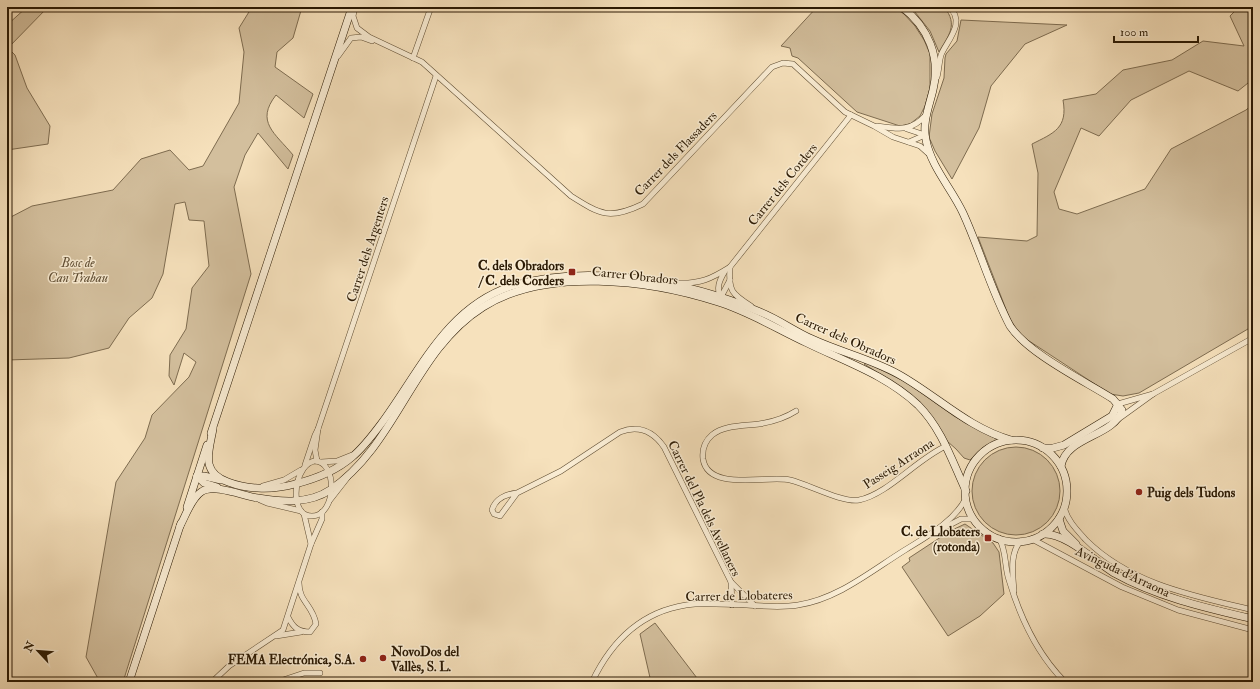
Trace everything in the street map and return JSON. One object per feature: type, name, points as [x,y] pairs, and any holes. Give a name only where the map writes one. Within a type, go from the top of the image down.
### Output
[{"type":"street","points":[[129,682],[352,7]]},
{"type":"street","name":"Carrer dels Flassaders","points":[[355,7],[353,16],[357,28],[369,37],[422,62],[572,196],[592,210],[609,214],[625,212],[643,204],[772,67],[783,63],[793,64],[845,112],[893,137],[920,146],[931,156]]},
{"type":"street","points":[[413,58],[431,7]]},
{"type":"street","points":[[902,7],[916,20],[931,43],[935,62],[935,82]]},
{"type":"street","points":[[949,7],[955,17],[954,32],[942,53],[926,115],[925,135],[931,156],[962,212],[1005,317],[1015,333],[1034,350],[1113,399],[1122,410],[1117,420]]},
{"type":"street","name":"Carrer dels Flassaders","points":[[331,71],[341,50],[351,38],[361,37],[388,46]]},
{"type":"street","name":"Carrer dels Argenters","points":[[319,462],[315,450],[318,429],[436,76]]},
{"type":"street","name":"Carrer dels Corders","points":[[666,283],[691,284],[706,281],[730,267],[851,115]]},
{"type":"street","points":[[905,129],[913,126],[926,115]]},
{"type":"street","name":"Carrer dels Flassaders","points":[[874,126],[905,129],[925,135]]},
{"type":"street","points":[[909,142],[925,135]]},
{"type":"street","points":[[730,267],[731,289],[738,299],[760,311]]},
{"type":"street","points":[[725,270],[719,282],[717,291],[722,301],[763,317],[769,323]]},
{"type":"street","name":"Carrer dels Obradors","points":[[197,476],[204,483],[224,490],[257,498],[298,501],[315,498],[331,490],[349,475],[371,449],[430,351],[457,320],[466,312],[500,291],[533,280],[561,276],[666,283],[719,296],[760,311],[809,341],[888,368],[963,418],[988,432],[1011,440]]},
{"type":"street","name":"Carrer dels Obradors","points":[[500,291],[505,292],[535,282],[632,282],[637,280]]},
{"type":"street","points":[[676,291],[682,289],[711,297],[719,296],[722,295],[730,280]]},
{"type":"street","name":"Carrer Obradors","points":[[395,409],[450,334],[474,314],[506,294],[554,282],[611,283],[676,291],[719,302],[769,323],[809,341],[878,376],[901,390],[938,428],[966,494]]},
{"type":"street","name":"Carrer dels Obradors","points":[[457,320],[461,320],[468,314],[474,314],[478,306],[490,300],[493,295]]},
{"type":"street","points":[[450,334],[451,329],[457,323],[457,320]]},
{"type":"street","points":[[1061,466],[1063,458],[1069,450],[1117,420],[1154,394],[1253,338]]},
{"type":"street","name":"Carrer dels Obradors","points":[[425,368],[430,351],[433,351],[438,344],[440,346]]},
{"type":"street","points":[[1043,448],[1053,448],[1064,445],[1112,416],[1118,404],[1154,394]]},
{"type":"street","name":"Carrer dels Obradors","points":[[197,476],[204,476],[256,488],[274,488],[298,484],[328,472],[355,455],[395,409]]},
{"type":"street","name":"Passeig Arraona","points":[[796,411],[771,421],[725,428],[712,435],[704,446],[703,450],[704,462],[707,469],[720,478],[789,480],[844,499],[858,500],[874,494],[921,460],[946,446]]},
{"type":"street","name":"Carrer dels Obradors","points":[[213,429],[209,466],[212,472],[227,482]]},
{"type":"street","name":"Carrer dels Argenters","points":[[311,544],[298,501],[298,484],[318,429]]},
{"type":"street","name":"Carrer del Pla dels Avellaners","points":[[517,493],[510,494],[497,500],[492,510],[494,514],[500,516],[510,500],[517,493],[560,471],[620,432],[628,429],[647,431],[664,447],[731,582],[732,605]]},
{"type":"street","points":[[1011,440],[1029,441],[1043,448],[1057,459],[1067,483],[1068,493],[1059,518],[1043,534],[1032,540],[1021,542],[999,538],[985,530],[974,519],[966,494],[968,474],[981,454],[997,444],[1011,440]]},
{"type":"street","name":"Carrer dels Obradors","points":[[256,488],[284,480],[303,467],[319,462],[337,461],[355,455]]},
{"type":"street","points":[[319,462],[328,472],[331,490],[329,501]]},
{"type":"street","points":[[212,682],[229,666],[275,637],[283,630],[299,578],[322,519],[322,512],[329,501],[345,483],[349,475]]},
{"type":"street","name":"Carrer dels Obradors","points":[[180,526],[198,494],[206,490],[224,490]]},
{"type":"street","name":"Carrer de Llobateres","points":[[926,537],[958,510],[966,494]]},
{"type":"street","name":"Carrer dels Obradors","points":[[257,498],[267,503],[312,516],[322,512]]},
{"type":"street","name":"Avinguda d'Arraona","points":[[1064,507],[1067,515],[1081,535],[1107,558],[1141,578],[1167,588],[1253,610]]},
{"type":"street","points":[[1059,518],[1063,531],[1082,550]]},
{"type":"street","name":"Carrer de Llobateres","points":[[592,682],[608,653],[639,623],[666,610],[686,605],[799,605],[831,595],[926,537],[961,519],[974,519]]},
{"type":"street","points":[[1043,534],[1057,536],[1082,550]]},
{"type":"street","points":[[999,538],[1005,553],[1008,577],[1030,635],[1052,667],[1065,682]]},
{"type":"street","name":"Avinguda d'Arraona","points":[[1032,540],[1136,593],[1178,610],[1253,630]]},
{"type":"street","points":[[1015,598],[1014,557],[1015,549],[1021,542]]},
{"type":"street","name":"Avinguda d'Arraona","points":[[1082,550],[1108,569],[1144,587],[1172,598],[1253,619]]},
{"type":"street","points":[[275,637],[301,632],[310,632],[316,624],[314,613],[302,597],[299,578]]},
{"type":"street","points":[[731,582],[755,606]]},
{"type":"street","points":[[288,617],[292,625],[301,632]]},
{"type":"street","points":[[133,682],[142,644]]},
{"type":"street","points":[[219,682],[229,666]]},
{"type":"street","points":[[277,682],[304,673],[320,673]]},
{"type":"green space","points":[[27,7],[48,7],[8,48],[15,55],[27,88],[50,126],[48,144],[7,150],[7,25]]},
{"type":"green space","name":"Bosc de Can Trabau","points":[[252,7],[302,7],[293,38],[277,52],[275,67],[313,94],[304,118],[276,95],[270,104],[267,113],[267,120],[270,127],[293,155],[288,169],[258,133],[245,155],[234,187],[251,274],[123,682],[100,682],[86,657],[116,482],[145,438],[152,415],[189,377],[196,362],[184,353],[174,385],[169,376],[170,355],[186,329],[192,288],[209,266],[204,221],[189,220],[185,202],[175,204],[163,274],[152,298],[129,318],[109,348],[69,358],[7,360],[7,219],[32,206],[113,190],[141,159],[170,150],[189,170],[203,166],[239,103],[244,52],[239,28]]},
{"type":"green space","points":[[817,7],[893,7],[904,14],[915,26],[924,40],[930,54],[930,88],[925,106],[920,116],[910,124],[900,126],[857,112],[798,58],[792,56],[790,48],[781,46]]},
{"type":"green space","points":[[911,7],[944,7],[948,13],[951,19],[950,30],[939,52],[930,31]]},
{"type":"green space","points":[[1239,7],[1253,7],[1253,79],[1238,91],[1189,71],[1131,100],[1099,136],[1081,128],[1054,192],[1059,209],[1077,214],[1145,189],[1171,149],[1246,110],[1253,104],[1253,326],[1139,393],[1123,396],[1110,394],[1020,335],[1009,317],[978,237],[1027,241],[1037,236],[1038,173],[1032,144],[1053,133],[1058,128],[1063,117],[1063,100],[1096,94],[1123,70],[1172,60],[1203,41],[1244,46],[1230,16]]},
{"type":"green space","points":[[961,20],[1067,25],[1025,44],[991,86],[979,128],[952,179],[935,151],[929,137],[932,114],[944,78],[946,54],[957,41]]},
{"type":"green space","points":[[867,363],[906,382],[954,416],[998,440],[982,448],[970,460],[964,458],[947,441],[938,425],[904,389],[864,364]]},
{"type":"green space","points":[[1016,447],[1033,450],[1041,454],[1053,466],[1057,474],[1060,491],[1057,508],[1053,516],[1041,528],[1033,532],[1016,535],[999,532],[991,528],[979,516],[975,508],[972,491],[975,474],[979,466],[991,454],[999,450]]},
{"type":"green space","points":[[965,524],[993,543],[999,552],[1004,594],[980,616],[948,636],[902,567],[910,561],[909,558],[950,531]]},
{"type":"green space","points":[[655,623],[700,682],[651,682],[640,634]]},
{"type":"place","name":"C. dels Obradors / C. dels Corders","points":[[572,272]]},
{"type":"place","name":"Puig dels Tudons","points":[[1139,492]]},
{"type":"place","name":"C. de Llobaters (rotonda)","points":[[988,538]]},
{"type":"place","name":"NovoDos del Vallès, S. L.","points":[[383,658]]},
{"type":"place","name":"FEMA Electrónica, S.A.","points":[[363,659]]}]
